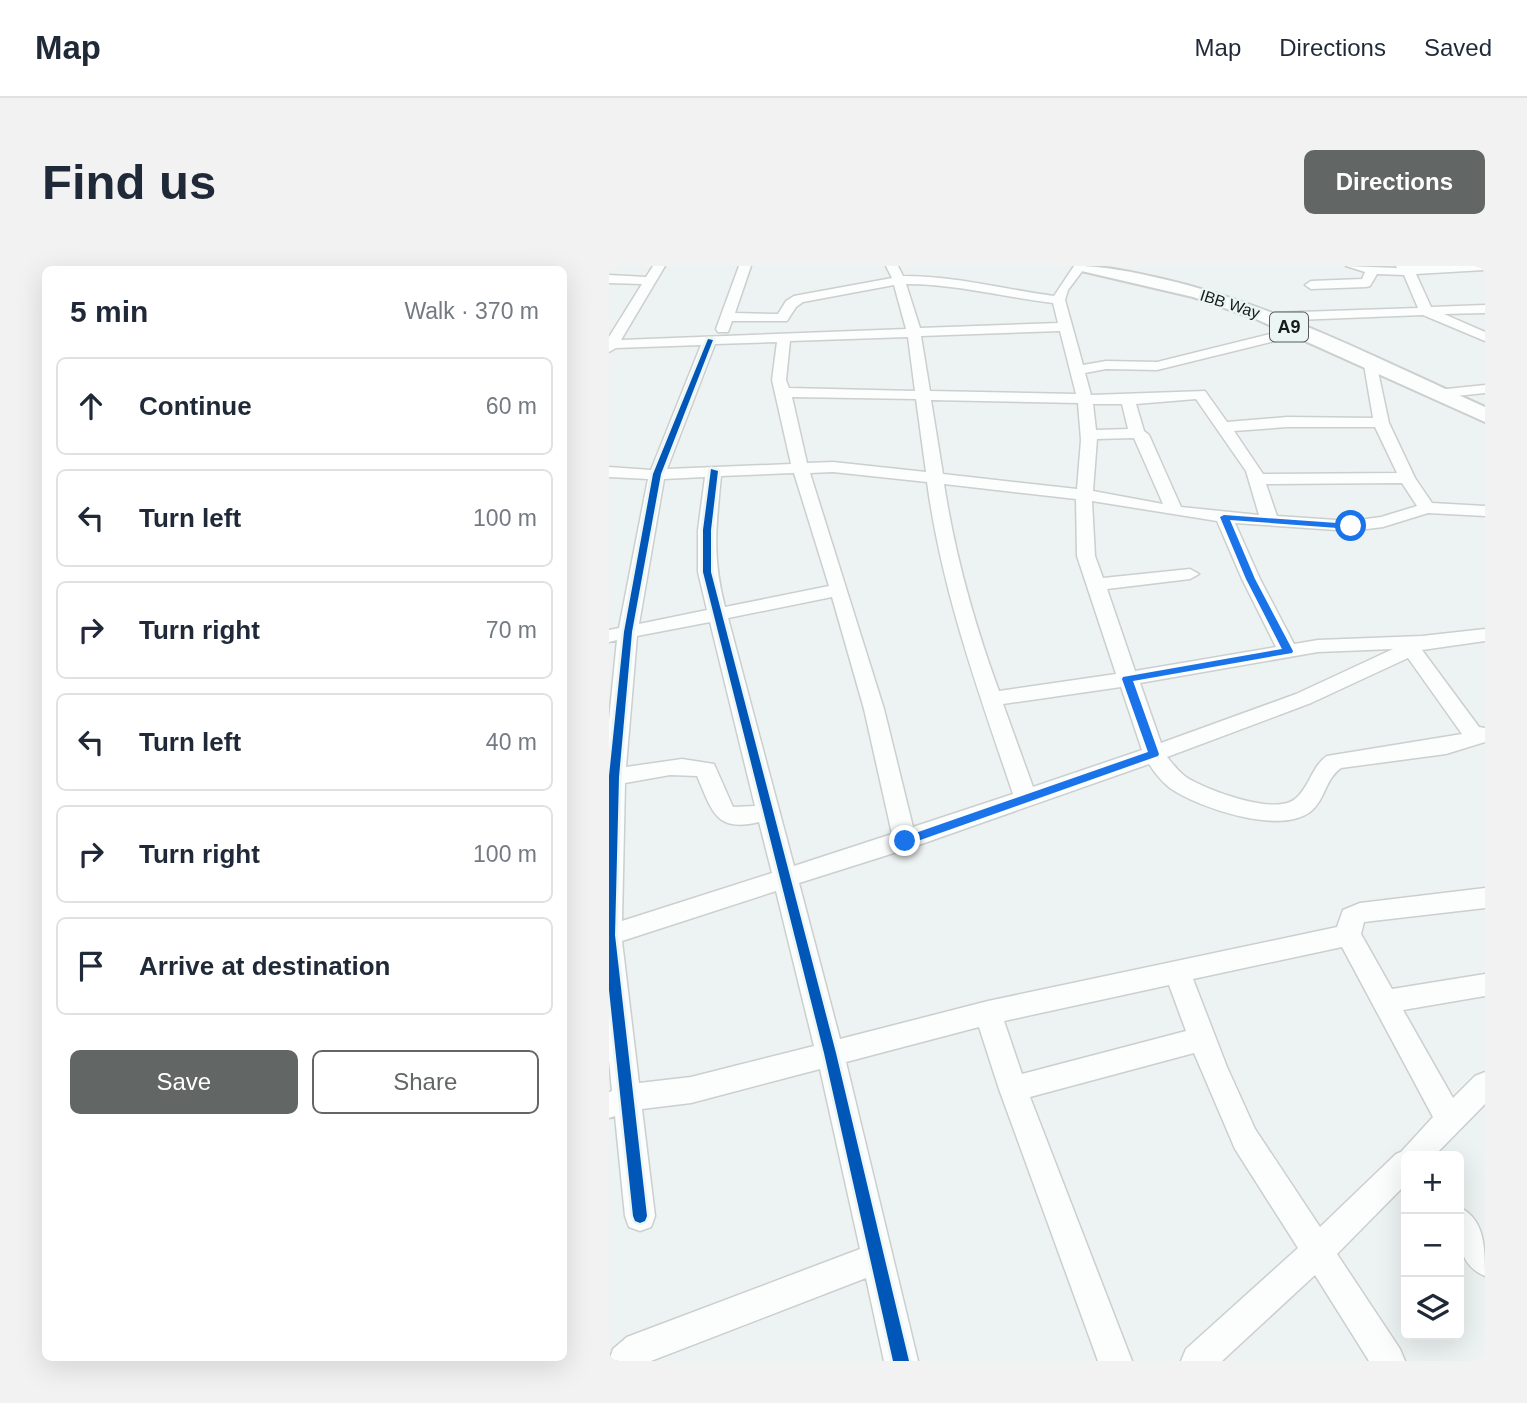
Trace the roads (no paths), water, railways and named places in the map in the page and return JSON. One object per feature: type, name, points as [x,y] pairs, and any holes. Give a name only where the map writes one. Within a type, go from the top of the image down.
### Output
[{"type":"highway","name":"IBB Way","points":[[1081,266],[1199,293],[1269,317],[1485,415]]},
{"type":"street","points":[[611,346],[659,266]]},
{"type":"street","points":[[640,1216],[618,1102],[609,935],[618,634],[657,474],[727,317],[745,266]]},
{"type":"street","points":[[1081,266],[1062,290],[1059,300],[1085,399],[1089,435],[1083,514],[1086,556],[1154,754],[1169,773],[1195,792],[1240,806],[1289,812],[1304,806],[1323,770],[1335,761],[1446,746],[1481,735]]},
{"type":"street","points":[[1352,266],[1372,271],[1484,266]]},
{"type":"street","points":[[1405,269],[1427,312],[1485,337]]},
{"type":"street","points":[[1311,285],[1366,283],[1372,271]]},
{"type":"street","points":[[727,317],[782,318],[790,304],[799,299],[895,273],[958,282],[995,292],[1059,300]]},
{"type":"street","points":[[895,273],[914,332],[925,395],[934,479],[950,565],[969,636],[1025,799]]},
{"type":"street","points":[[609,279],[651,281]]},
{"type":"street","points":[[1269,317],[1485,309]]},
{"type":"street","points":[[611,346],[1065,327]]},
{"type":"street","points":[[1078,370],[1106,365],[1157,366],[1298,331]]},
{"type":"street","points":[[784,337],[779,380],[800,467],[874,709],[905,841]]},
{"type":"street","points":[[1371,365],[1381,423],[1407,478],[1427,508]]},
{"type":"street","points":[[1437,394],[1485,389]]},
{"type":"street","points":[[783,391],[1128,400],[1200,394],[1257,479],[1271,522]]},
{"type":"street","points":[[1128,400],[1137,433],[1141,435],[1174,511]]},
{"type":"street","points":[[1225,428],[1287,422],[1381,423]]},
{"type":"street","points":[[1089,435],[1137,433]]},
{"type":"street","points":[[609,472],[657,474],[833,467],[1086,495],[1224,517],[1351,526],[1383,522],[1427,508],[1485,511]]},
{"type":"street","points":[[714,471],[707,530],[707,572],[830,1053],[901,1361]]},
{"type":"street","points":[[1257,479],[1407,478]]},
{"type":"street","points":[[1224,517],[1251,579],[1288,651]]},
{"type":"street","points":[[1094,585],[1190,574]]},
{"type":"street","points":[[618,634],[838,590]]},
{"type":"street","points":[[991,699],[1318,646],[1417,645],[1485,635]]},
{"type":"street","points":[[1417,645],[1472,732],[1481,735]]},
{"type":"street","points":[[609,935],[905,841],[1154,754],[1333,687],[1417,645]]},
{"type":"street","points":[[612,778],[679,766],[695,766],[706,770],[728,816],[737,817],[768,811]]},
{"type":"street","points":[[1450,1120],[1348,935],[1352,917],[1360,913],[1485,898]]},
{"type":"street","points":[[618,1102],[691,1090],[988,1013],[1348,935]]},
{"type":"street","points":[[1177,971],[1202,1039],[1245,1139],[1319,1250],[1388,1361]]},
{"type":"street","points":[[1385,1002],[1485,985]]},
{"type":"street","points":[[988,1013],[1013,1089],[1115,1361]]},
{"type":"street","points":[[1013,1089],[1202,1039]]},
{"type":"street","points":[[1419,1151],[1485,1085]]},
{"type":"street","points":[[1198,1361],[1319,1250],[1401,1169]]},
{"type":"street","points":[[1464,1229],[1485,1260]]},
{"type":"street","points":[[625,1361],[639,1349],[877,1258]]}]
